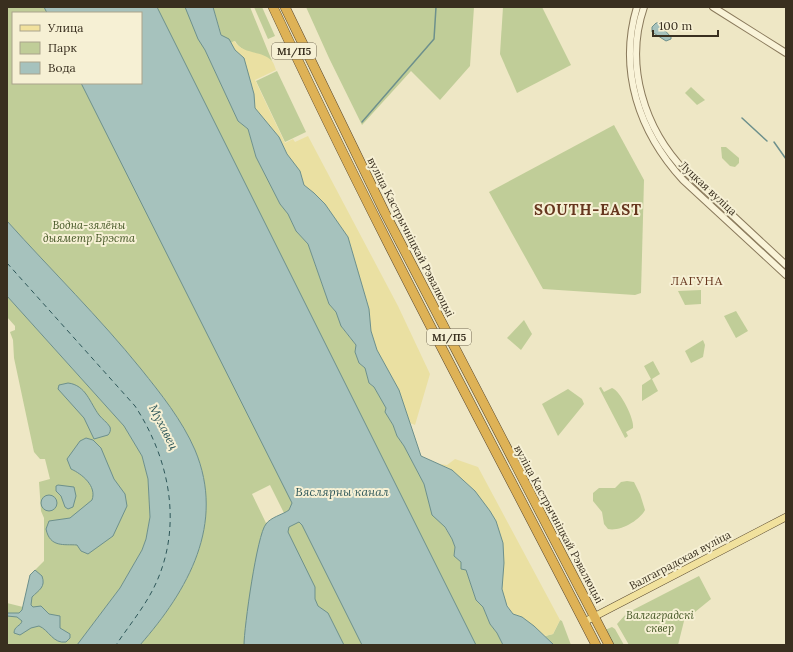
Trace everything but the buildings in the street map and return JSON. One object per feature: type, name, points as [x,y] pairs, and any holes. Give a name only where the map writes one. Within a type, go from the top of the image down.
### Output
[{"type":"highway","name":"вуліца Кастрычніцкай Рэвалюцыі","points":[[273,7],[352,170],[490,442],[596,645]]},
{"type":"highway","name":"вуліца Кастрычніцкай Рэвалюцыі","points":[[285,7],[352,147],[512,462],[609,645]]},
{"type":"highway","points":[[343,152],[352,147]]},
{"type":"highway","points":[[352,170],[362,166]]},
{"type":"highway","points":[[490,442],[500,437]]},
{"type":"highway","points":[[503,467],[512,462]]},
{"type":"main road","name":"Валгаградская вуліца","points":[[584,622],[786,516]]},
{"type":"street","name":"Луцкая вуліца","points":[[637,7],[631,34],[631,77],[638,106],[651,137],[671,167],[786,276]]},
{"type":"street","name":"Луцкая вуліца","points":[[644,7],[638,38],[638,77],[644,104],[658,135],[673,158],[686,172],[786,265]]},
{"type":"street","points":[[713,7],[786,53]]},
{"type":"street","points":[[704,198],[709,192]]},
{"type":"green space","name":"Водна-зялёны дыяметр Брэста","points":[[7,7],[185,7],[238,121],[248,129],[256,157],[280,204],[288,214],[296,231],[308,244],[329,304],[336,312],[343,329],[356,345],[355,352],[359,363],[365,368],[369,383],[374,387],[386,408],[385,412],[393,425],[397,436],[424,484],[430,504],[452,539],[455,547],[454,556],[461,562],[461,568],[466,570],[476,600],[483,607],[490,624],[497,633],[503,645],[140,645],[173,602],[187,579],[197,555],[204,530],[206,504],[204,477],[195,450],[184,428],[141,369],[92,313],[7,221]],"holes":[[[270,485],[284,513],[266,523],[252,494]]]},
{"type":"green space","points":[[213,7],[250,7],[272,61],[246,51],[235,41],[231,43],[228,39],[222,37]]},
{"type":"green space","points":[[254,7],[262,7],[275,36],[268,39]]},
{"type":"green space","points":[[306,7],[474,7],[470,66],[440,100],[411,71],[362,125]]},
{"type":"green space","points":[[503,7],[542,7],[571,65],[517,93],[500,54]]},
{"type":"green space","points":[[277,71],[306,132],[285,142],[256,81]]},
{"type":"green space","points":[[691,87],[705,100],[697,105],[685,93]]},
{"type":"green space","points":[[614,125],[644,180],[641,293],[635,295],[543,289],[489,192]]},
{"type":"green space","points":[[721,147],[726,147],[739,158],[739,163],[735,167],[730,166],[722,158]]},
{"type":"green space","points":[[701,290],[701,304],[685,305],[678,291]]},
{"type":"green space","points":[[7,296],[124,426],[142,456],[148,479],[150,517],[146,539],[142,550],[120,588],[77,645],[7,645],[7,603],[23,607],[30,575],[44,561],[44,518],[41,511],[39,482],[50,479],[45,459],[40,459],[34,452],[14,358],[13,340],[10,332],[15,330],[15,326],[7,317]]},
{"type":"green space","points":[[736,311],[748,331],[736,338],[724,316]]},
{"type":"green space","points":[[524,320],[532,334],[521,350],[507,338]]},
{"type":"green space","points":[[703,340],[705,345],[703,357],[691,363],[685,351]]},
{"type":"green space","points":[[653,361],[660,374],[652,379],[658,391],[642,401],[642,385],[651,379],[644,366]]},
{"type":"green space","points":[[601,387],[604,392],[612,388],[623,399],[633,424],[633,428],[626,432],[628,436],[625,438],[599,388]]},
{"type":"green space","points":[[568,389],[582,399],[584,404],[558,436],[542,404]]},
{"type":"green space","points":[[621,482],[634,482],[645,510],[639,518],[624,527],[618,529],[608,529],[604,524],[602,512],[593,501],[593,493],[599,488],[615,488]]},
{"type":"green space","name":"Валгаградскі сквер","points":[[699,576],[711,599],[684,621],[678,645],[629,645],[617,624],[627,613]]},
{"type":"green space","points":[[560,620],[562,621],[571,645],[554,645],[545,636],[553,634]]},
{"type":"green space","points":[[612,627],[615,629],[624,645],[614,645],[605,630]]},
{"type":"sand","points":[[234,41],[247,51],[263,55],[273,62],[276,70],[255,80],[285,143],[293,139],[295,142],[308,136],[398,306],[430,374],[415,425],[410,423],[399,390],[378,353],[371,331],[369,309],[348,237],[325,204],[304,185],[301,174],[287,154],[279,137],[255,108],[254,94],[244,59],[235,50],[231,43]]},
{"type":"sand","points":[[455,459],[478,467],[560,620],[553,634],[545,636],[522,617],[513,614],[505,601],[502,589],[503,543],[490,511],[469,485],[449,468],[438,464],[447,465]]},
{"type":"water","name":"Вяслярны канал","points":[[44,7],[157,7],[476,645],[362,645],[302,525],[299,522],[289,527],[288,532],[315,587],[315,599],[318,606],[328,613],[344,645],[244,645],[246,620],[255,562],[262,531],[268,522],[289,510],[292,503],[82,84],[142,84],[142,12],[46,12]]},
{"type":"water","points":[[185,7],[213,7],[221,35],[229,39],[235,50],[244,58],[254,94],[255,108],[279,137],[287,154],[300,171],[304,185],[325,204],[348,237],[369,309],[371,331],[377,350],[399,390],[421,456],[452,470],[475,491],[490,511],[496,521],[503,543],[504,563],[502,589],[507,606],[513,614],[522,617],[534,626],[554,645],[503,645],[497,633],[490,624],[483,607],[476,600],[466,570],[461,569],[461,562],[454,556],[455,547],[452,539],[445,527],[432,515],[424,484],[385,412],[386,408],[374,387],[369,383],[365,368],[359,363],[355,352],[356,345],[341,326],[336,312],[329,304],[308,244],[296,231],[288,214],[280,204],[256,157],[248,129],[238,121],[205,50],[198,39]]},
{"type":"water","points":[[658,23],[671,37],[671,39],[666,41],[652,32],[652,27]]},
{"type":"water","name":"Мухавец","points":[[7,221],[92,313],[141,369],[184,428],[195,450],[204,477],[206,504],[204,530],[197,555],[187,579],[173,602],[140,645],[77,645],[120,588],[142,550],[146,539],[150,517],[148,479],[142,456],[124,426],[7,296]]},
{"type":"water","points":[[68,383],[79,387],[87,395],[99,415],[110,427],[108,435],[94,439],[84,418],[58,389],[59,385]]},
{"type":"water","points":[[86,438],[93,440],[101,448],[114,479],[125,494],[127,506],[113,536],[88,554],[81,551],[77,545],[63,545],[54,542],[48,535],[46,529],[49,521],[70,518],[92,500],[92,490],[88,481],[71,469],[67,459],[80,441]]},
{"type":"water","points":[[56,486],[74,487],[76,496],[73,507],[68,509],[65,507],[61,496],[56,491]]},
{"type":"water","points":[[49,495],[56,500],[57,503],[52,510],[49,511],[42,506],[41,503],[46,496]]},
{"type":"water","points":[[35,570],[42,576],[43,583],[41,588],[32,597],[31,605],[33,607],[41,606],[49,614],[60,616],[60,628],[70,634],[70,638],[66,642],[54,639],[39,626],[31,628],[20,635],[14,633],[15,629],[22,621],[17,617],[7,616],[7,613],[19,613],[22,610],[30,575]]},
{"type":"waterway","points":[[362,122],[434,39],[436,7]]},
{"type":"waterway","points":[[742,118],[767,141]]},
{"type":"waterway","points":[[774,142],[786,159]]},
{"type":"waterway","points":[[786,189],[786,214]]},
{"type":"ferry route","points":[[7,263],[135,406],[148,428],[166,477],[170,502],[170,527],[166,552],[159,576],[147,600],[116,645]]},
{"type":"district","name":"SOUTH-EAST","points":[[588,209]]},
{"type":"district","name":"ЛАГУНА","points":[[697,280]]}]
